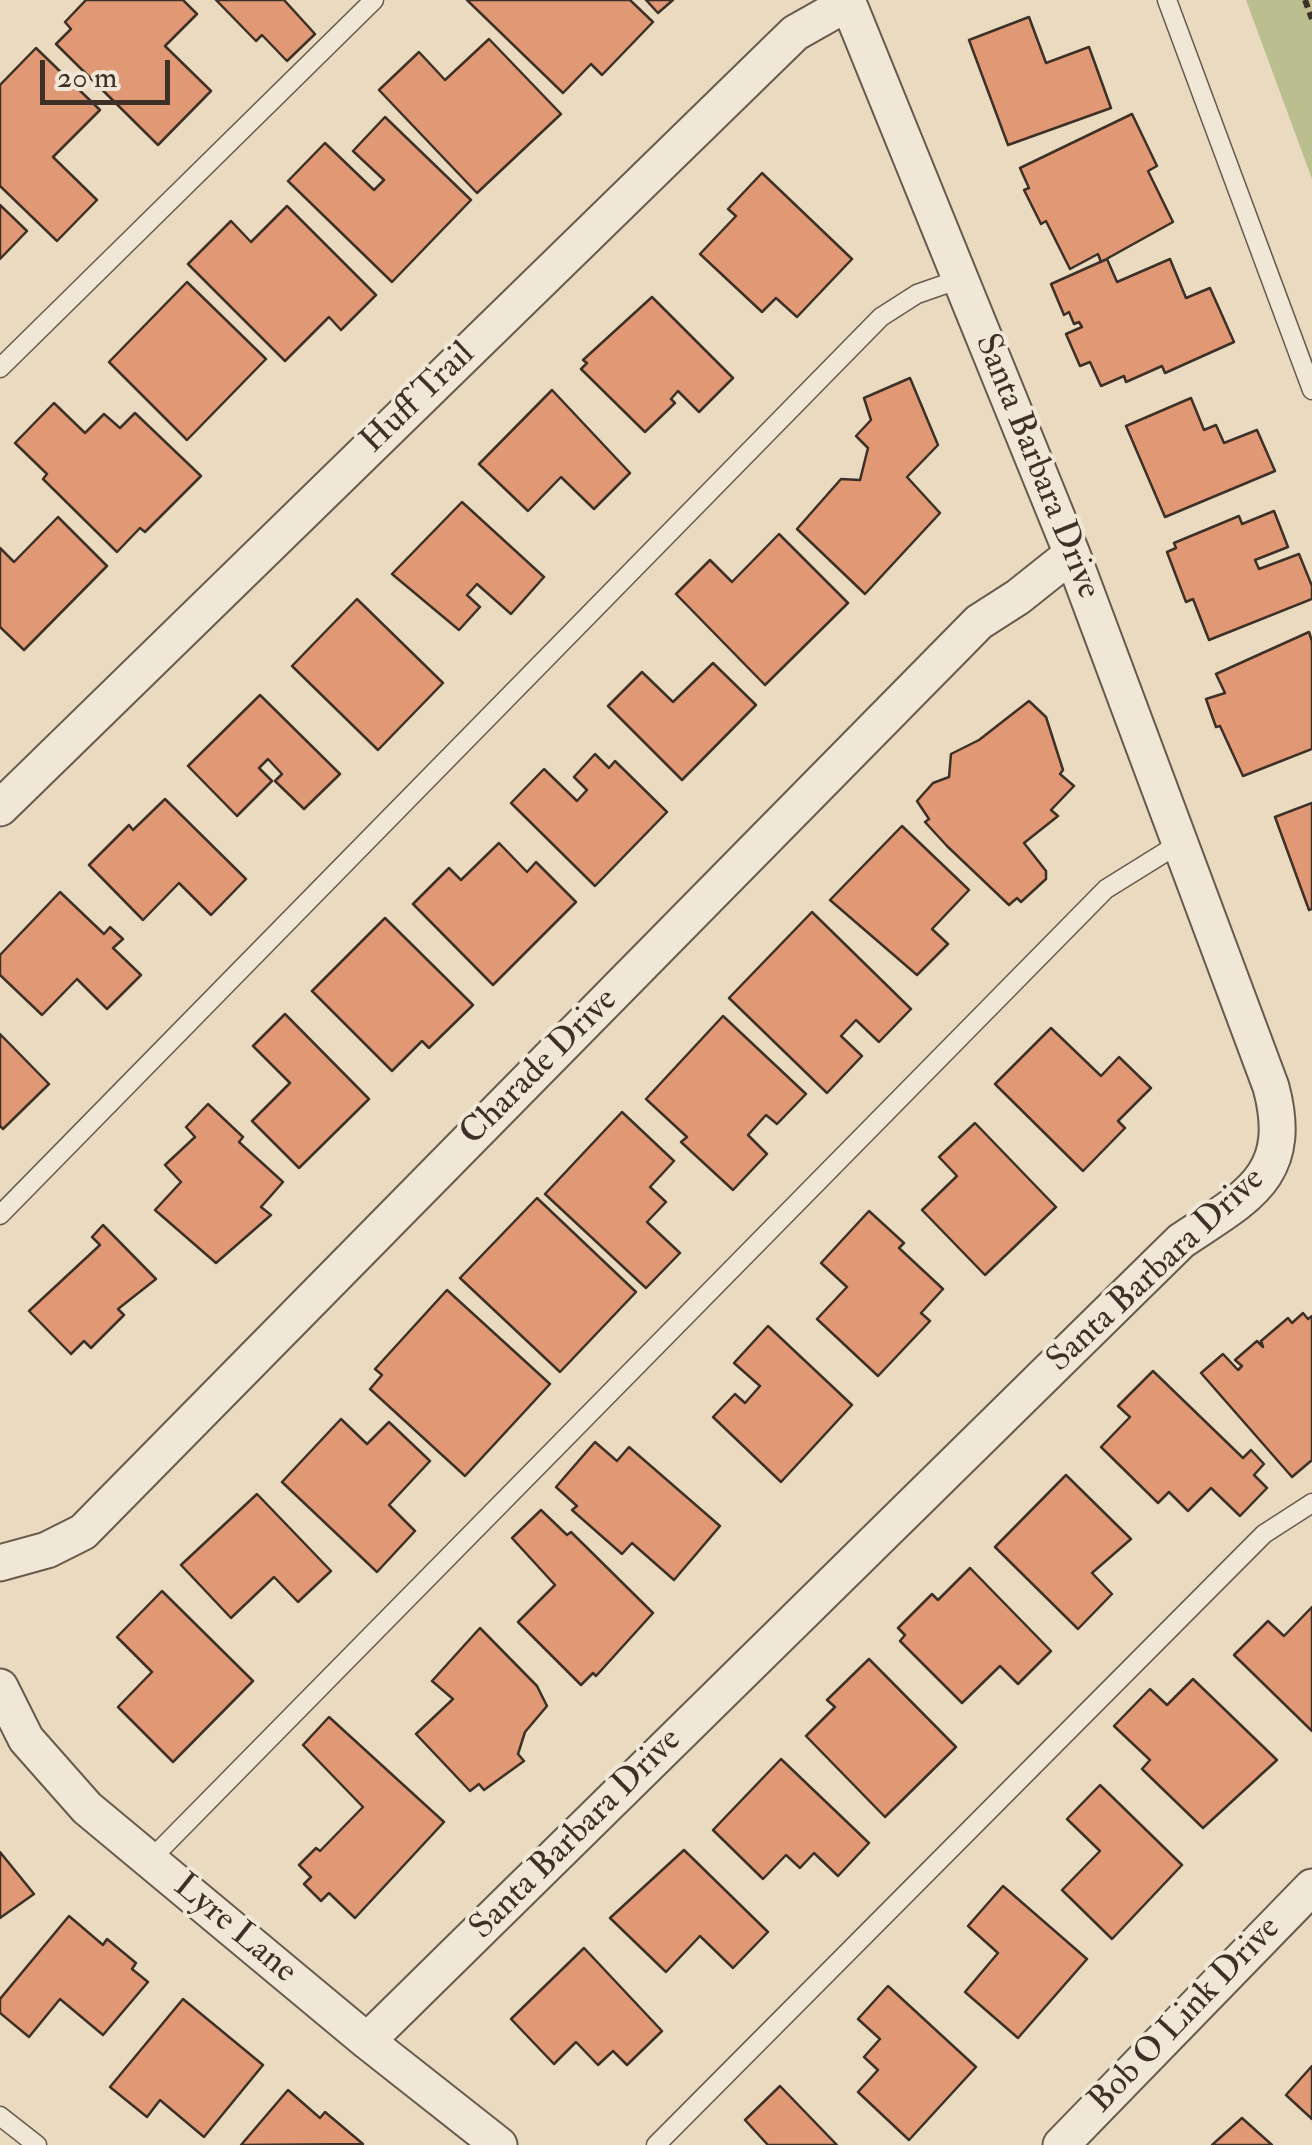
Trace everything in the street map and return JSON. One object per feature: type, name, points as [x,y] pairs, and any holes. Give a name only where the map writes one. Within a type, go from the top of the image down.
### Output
[{"type":"street","name":"Santa Barbara Drive","points":[[368,2041],[1181,1241],[1248,1197],[1274,1164],[1278,1112],[1271,1087],[1072,554],[847,2]]},
{"type":"street","name":"Huff Trail","points":[[0,808],[795,33],[847,2]]},
{"type":"street","name":"Charade Drive","points":[[0,1563],[47,1550],[83,1532],[979,622],[1072,554]]},
{"type":"street","name":"Lyre Lane","points":[[0,1687],[26,1740],[88,1808],[499,2145]]},
{"type":"street","name":"Bob O Link Drive","points":[[1061,2145],[1312,1887]]},
{"type":"lane","points":[[0,368],[374,0]]},
{"type":"lane","points":[[1167,0],[1312,390]]},
{"type":"lane","points":[[0,1215],[881,318],[917,294],[960,280]]},
{"type":"lane","points":[[150,1860],[1106,889],[1180,843]]},
{"type":"lane","points":[[656,2145],[1264,1534],[1312,1503]]},
{"type":"lane","points":[[0,2116],[36,2145]]},
{"type":"path","points":[[1305,0],[1312,19]]},
{"type":"green space","points":[[1246,0],[1312,0],[1312,179]]},
{"type":"building","points":[[86,0],[183,0],[197,14],[165,46],[211,91],[158,145],[56,44],[71,29],[65,22]]},
{"type":"building","points":[[216,0],[284,0],[315,34],[287,61],[262,35],[256,41]]},
{"type":"building","points":[[467,0],[630,0],[653,22],[602,75],[591,64],[563,93]]},
{"type":"building","points":[[646,0],[673,0],[658,13]]},
{"type":"building","points":[[1029,17],[1046,63],[1089,47],[1111,108],[1008,145],[969,40]]},
{"type":"building","points":[[489,39],[561,114],[477,193],[379,90],[419,52],[445,80]]},
{"type":"building","points":[[36,48],[100,110],[53,157],[97,200],[57,241],[0,186],[0,85]]},
{"type":"building","points":[[1132,114],[1157,166],[1148,171],[1173,222],[1101,262],[1098,254],[1070,269],[1046,221],[1041,224],[1024,190],[1029,188],[1020,168]]},
{"type":"building","points":[[385,117],[471,200],[392,282],[288,181],[325,143],[374,190],[384,180],[353,151]]},
{"type":"building","points":[[762,173],[852,259],[797,317],[776,298],[762,312],[700,254],[736,216],[728,209]]},
{"type":"building","points":[[0,205],[27,231],[0,259]]},
{"type":"building","points":[[287,206],[376,295],[341,330],[329,317],[285,361],[188,264],[231,221],[251,242]]},
{"type":"building","points":[[1107,259],[1117,282],[1170,259],[1186,298],[1210,288],[1234,342],[1165,373],[1162,366],[1126,382],[1124,376],[1101,386],[1090,362],[1080,366],[1066,334],[1082,327],[1079,322],[1074,324],[1069,312],[1064,315],[1051,284]]},
{"type":"building","points":[[187,282],[266,359],[187,440],[109,362]]},
{"type":"building","points":[[652,297],[733,378],[699,412],[678,391],[671,399],[675,403],[645,432],[581,369],[587,363],[583,360]]},
{"type":"building","points":[[910,378],[938,445],[907,477],[940,513],[865,594],[797,529],[841,479],[860,480],[868,448],[856,436],[871,420],[864,398]]},
{"type":"building","points":[[552,390],[630,473],[594,509],[561,477],[528,511],[479,464]]},
{"type":"building","points":[[1191,398],[1204,430],[1216,425],[1224,443],[1257,430],[1275,471],[1165,517],[1126,426]]},
{"type":"building","points":[[54,403],[85,433],[104,414],[120,428],[135,413],[201,476],[145,532],[140,528],[117,552],[43,479],[47,474],[15,443]]},
{"type":"building","points":[[462,502],[544,577],[511,614],[477,584],[467,595],[480,607],[459,630],[392,574]]},
{"type":"building","points":[[1274,511],[1288,547],[1255,560],[1259,569],[1299,554],[1312,586],[1312,599],[1209,640],[1193,599],[1186,602],[1167,552],[1176,548],[1174,543],[1239,516],[1242,524]]},
{"type":"building","points":[[58,517],[107,566],[24,650],[0,627],[0,548],[14,562]]},
{"type":"building","points":[[779,534],[848,603],[765,685],[676,594],[710,560],[732,582]]},
{"type":"building","points":[[357,599],[443,683],[378,750],[292,666]]},
{"type":"building","points":[[1309,632],[1312,749],[1243,776],[1220,726],[1216,727],[1206,699],[1225,693],[1216,674]]},
{"type":"building","points":[[713,663],[756,705],[682,780],[608,706],[642,672],[673,702]]},
{"type":"building","points":[[260,695],[340,774],[304,809],[275,781],[282,774],[268,759],[259,768],[272,781],[237,816],[188,766]]},
{"type":"building","points":[[1029,701],[1046,717],[1063,770],[1060,774],[1074,786],[1051,810],[1058,816],[1024,843],[1046,871],[1046,879],[1021,902],[1017,898],[1009,905],[925,822],[929,819],[917,801],[933,783],[949,777],[951,754],[979,740]]},
{"type":"building","points":[[595,754],[609,768],[615,761],[667,812],[595,886],[511,803],[544,769],[577,801],[587,790],[574,777]]},
{"type":"building","points":[[165,799],[246,879],[211,915],[179,883],[143,920],[89,865],[129,825],[133,830]]},
{"type":"building","points":[[1312,803],[1312,909],[1309,910],[1275,817]]},
{"type":"building","points":[[902,826],[969,890],[932,929],[948,944],[917,975],[830,900]]},
{"type":"building","points":[[499,843],[527,872],[536,862],[576,902],[493,985],[413,904],[449,868],[461,880]]},
{"type":"building","points":[[60,892],[104,934],[110,927],[123,939],[113,948],[141,975],[107,1009],[77,979],[42,1015],[0,975],[0,955]]},
{"type":"building","points":[[812,912],[911,1009],[879,1042],[856,1020],[841,1036],[862,1056],[827,1093],[729,998]]},
{"type":"building","points":[[385,918],[473,1005],[429,1048],[422,1041],[392,1071],[312,991]]},
{"type":"building","points":[[285,1014],[369,1099],[299,1168],[252,1121],[290,1083],[253,1046]]},
{"type":"building","points":[[723,1016],[806,1094],[777,1124],[766,1115],[748,1135],[767,1154],[733,1190],[681,1142],[687,1137],[646,1099]]},
{"type":"building","points":[[1051,1028],[1101,1076],[1119,1057],[1151,1088],[1118,1121],[1125,1128],[1083,1171],[995,1084]]},
{"type":"building","points":[[0,1034],[49,1084],[3,1129],[0,1126]]},
{"type":"building","points":[[208,1104],[243,1137],[239,1142],[283,1182],[261,1207],[271,1215],[216,1263],[155,1210],[181,1182],[165,1165],[195,1137],[186,1127]]},
{"type":"building","points":[[622,1112],[674,1161],[650,1187],[666,1202],[647,1222],[680,1253],[646,1288],[545,1194]]},
{"type":"building","points":[[975,1123],[1056,1207],[985,1275],[922,1210],[957,1176],[939,1157]]},
{"type":"building","points":[[537,1198],[636,1292],[560,1372],[460,1278]]},
{"type":"building","points":[[869,1211],[904,1243],[899,1248],[943,1289],[921,1313],[930,1321],[878,1376],[817,1319],[847,1287],[821,1263]]},
{"type":"building","points":[[103,1225],[156,1279],[118,1309],[124,1315],[91,1348],[84,1341],[71,1354],[29,1311],[100,1245],[92,1237]]},
{"type":"building","points":[[447,1290],[550,1384],[465,1476],[370,1389],[382,1375],[375,1369]]},
{"type":"building","points":[[1303,1313],[1308,1319],[1312,1316],[1312,1460],[1292,1477],[1201,1373],[1223,1354],[1238,1370],[1242,1366],[1235,1360],[1257,1341],[1263,1347],[1261,1341],[1288,1318],[1292,1323]]},
{"type":"building","points":[[768,1326],[852,1405],[781,1482],[713,1417],[735,1394],[745,1403],[760,1386],[734,1363]]},
{"type":"building","points":[[1153,1371],[1243,1458],[1251,1450],[1264,1464],[1254,1475],[1267,1488],[1240,1516],[1211,1488],[1188,1511],[1169,1492],[1158,1503],[1101,1447],[1130,1417],[1118,1406]]},
{"type":"building","points":[[341,1419],[367,1444],[389,1422],[430,1461],[389,1505],[415,1531],[377,1572],[282,1482]]},
{"type":"building","points":[[595,1442],[617,1461],[629,1447],[720,1526],[674,1580],[632,1543],[622,1554],[572,1510],[577,1506],[556,1487]]},
{"type":"building","points":[[1066,1475],[1131,1539],[1092,1573],[1112,1594],[1078,1629],[995,1547]]},
{"type":"building","points":[[257,1494],[331,1571],[298,1602],[274,1577],[231,1618],[181,1565]]},
{"type":"building","points":[[541,1510],[567,1535],[571,1532],[653,1613],[596,1676],[593,1673],[581,1685],[518,1622],[555,1585],[512,1538]]},
{"type":"building","points":[[970,1568],[1051,1651],[1018,1684],[1000,1666],[962,1703],[900,1641],[905,1635],[898,1628],[932,1594],[938,1600]]},
{"type":"building","points":[[162,1591],[253,1681],[173,1762],[118,1707],[152,1672],[117,1637]]},
{"type":"building","points":[[1312,1607],[1312,1731],[1234,1655],[1268,1621],[1284,1636]]},
{"type":"building","points":[[480,1628],[537,1686],[547,1706],[525,1732],[518,1754],[524,1761],[484,1790],[479,1784],[470,1791],[416,1734],[453,1699],[432,1681]]},
{"type":"building","points":[[869,1659],[956,1747],[885,1817],[806,1736],[835,1707],[827,1700]]},
{"type":"building","points":[[1193,1679],[1277,1760],[1203,1828],[1142,1769],[1150,1760],[1114,1726],[1150,1689],[1167,1705]]},
{"type":"building","points":[[329,1717],[444,1822],[355,1918],[329,1893],[321,1901],[304,1884],[311,1877],[299,1865],[316,1848],[320,1851],[363,1807],[303,1745]]},
{"type":"building","points":[[781,1759],[869,1843],[838,1876],[814,1853],[800,1868],[786,1855],[763,1879],[713,1830]]},
{"type":"building","points":[[1100,1785],[1182,1865],[1112,1939],[1062,1890],[1100,1851],[1067,1819]]},
{"type":"building","points":[[684,1850],[768,1932],[733,1968],[700,1936],[666,1972],[610,1918]]},
{"type":"building","points":[[0,1852],[34,1894],[0,1918]]},
{"type":"building","points":[[1003,1886],[1087,1959],[1018,2038],[965,1992],[998,1953],[968,1926]]},
{"type":"building","points":[[69,1916],[103,1945],[107,1939],[136,1963],[132,1969],[148,1982],[103,2035],[60,1999],[29,2037],[0,2013],[0,1999]]},
{"type":"building","points":[[584,1948],[662,2031],[627,2065],[613,2051],[598,2065],[576,2042],[554,2064],[511,2019]]},
{"type":"building","points":[[888,1986],[976,2067],[909,2140],[858,2092],[878,2070],[864,2057],[880,2039],[858,2019]]},
{"type":"building","points":[[183,1999],[263,2065],[204,2137],[160,2100],[147,2117],[110,2087]]},
{"type":"building","points":[[1312,2066],[1312,2119],[1286,2095]]},
{"type":"building","points":[[780,2086],[837,2145],[768,2145],[745,2120]]},
{"type":"building","points":[[288,2090],[320,2118],[325,2112],[363,2144],[241,2145]]},
{"type":"building","points":[[1242,2118],[1272,2145],[1212,2145]]}]
